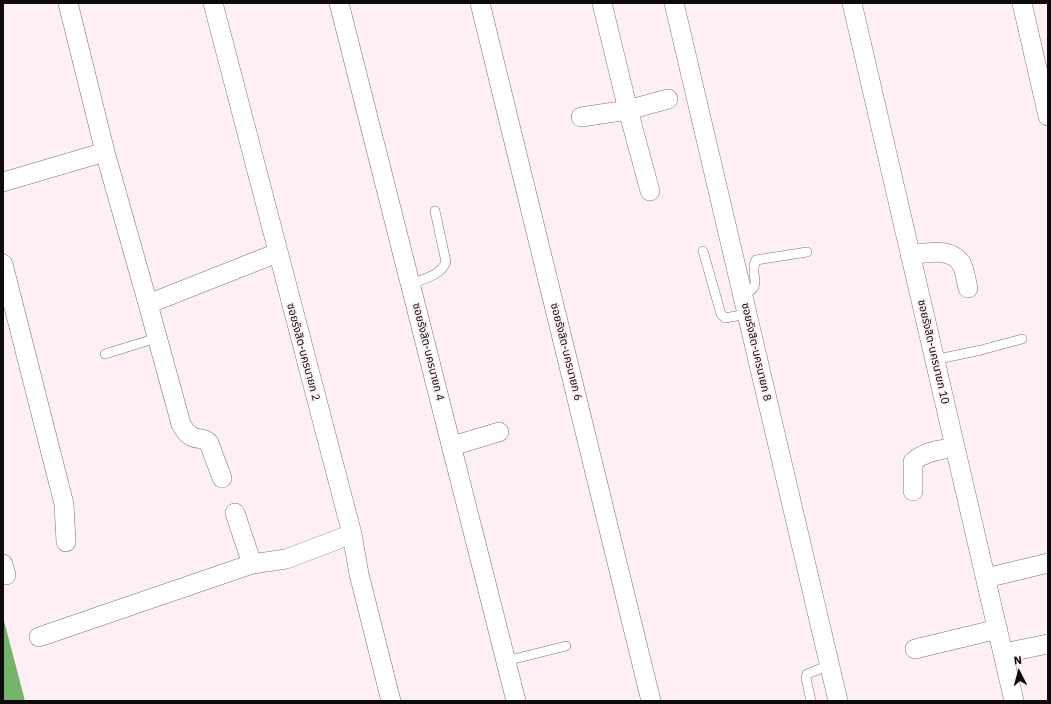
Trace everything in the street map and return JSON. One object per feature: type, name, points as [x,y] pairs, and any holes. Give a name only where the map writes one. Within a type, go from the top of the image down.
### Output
[{"type":"street","points":[[68,3],[105,152],[181,424],[186,432],[193,437],[206,439],[209,443],[222,478]]},
{"type":"street","name":"ซอยรังสิต-นครนายก 2","points":[[213,3],[277,253],[352,534],[359,574],[391,701]]},
{"type":"street","name":"ซอยรังสิต-นครนายก 4","points":[[339,3],[516,701]]},
{"type":"street","name":"ซอยรังสิต-นครนายก 6","points":[[480,3],[651,701]]},
{"type":"street","points":[[602,3],[628,110],[650,191]]},
{"type":"street","name":"ซอยรังสิต-นครนายก 8","points":[[674,3],[838,701]]},
{"type":"street","name":"ซอยรังสิต-นครนายก 10","points":[[852,3],[1014,701]]},
{"type":"street","points":[[1022,3],[1048,116]]},
{"type":"street","points":[[581,118],[628,110],[668,99]]},
{"type":"street","points":[[3,182],[105,152]]},
{"type":"street","points":[[910,255],[930,252],[944,253],[952,257],[960,263],[968,288]]},
{"type":"street","points":[[148,304],[277,253]]},
{"type":"street","points":[[3,264],[64,504],[66,542]]},
{"type":"street","points":[[452,446],[499,432]]},
{"type":"street","points":[[913,491],[913,462],[925,453],[955,448]]},
{"type":"street","points":[[235,513],[252,564]]},
{"type":"street","points":[[38,637],[252,564],[286,559],[352,534]]},
{"type":"street","points":[[986,578],[1048,563]]},
{"type":"street","points":[[915,649],[998,629]]},
{"type":"street","points":[[1004,653],[1048,644]]},
{"type":"lane","points":[[410,284],[438,273],[443,269],[446,262],[435,211]]},
{"type":"lane","points":[[703,251],[721,314],[725,318],[747,314]]},
{"type":"lane","points":[[742,295],[751,292],[754,288],[755,280],[753,267],[756,260],[808,252]]},
{"type":"lane","points":[[105,354],[157,338]]},
{"type":"lane","points":[[934,360],[1022,339]]},
{"type":"lane","points":[[506,661],[566,646]]},
{"type":"lane","points":[[810,701],[806,678],[807,674],[830,665]]},
{"type":"shaded area","points":[[3,617],[25,701],[3,701]]}]
